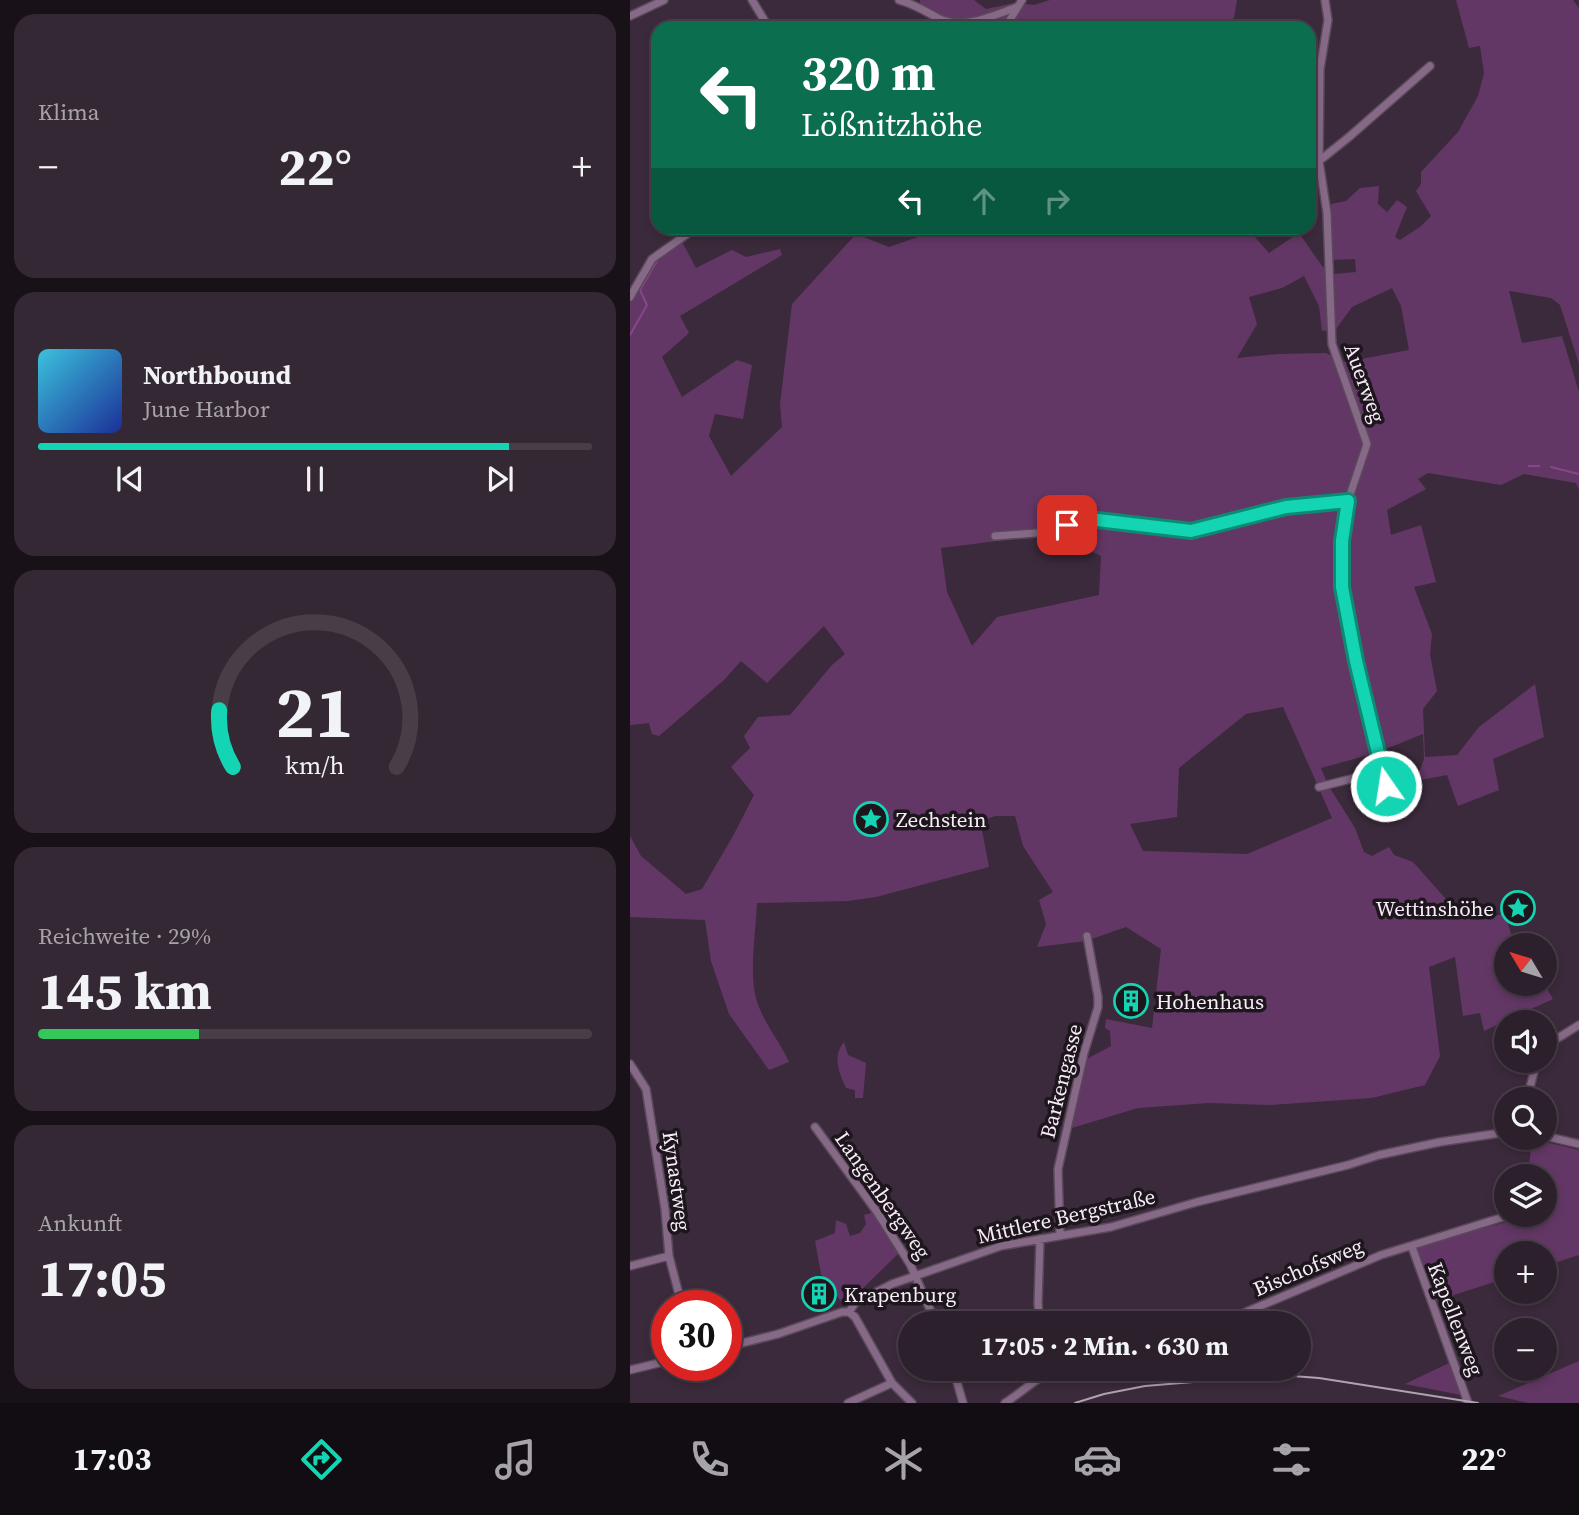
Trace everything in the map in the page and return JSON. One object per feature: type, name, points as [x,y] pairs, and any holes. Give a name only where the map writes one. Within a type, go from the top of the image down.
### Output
[{"type":"street","points":[[630,16],[664,0]]},
{"type":"street","points":[[752,0],[765,21]]},
{"type":"street","points":[[899,0],[923,8],[947,21]]},
{"type":"street","name":"Auerweg","points":[[1325,0],[1328,20],[1320,69],[1319,161],[1327,213],[1332,345],[1367,444],[1348,501],[1342,541],[1342,587],[1356,661],[1386,786]]},
{"type":"street","points":[[972,21],[986,18],[1020,3]]},
{"type":"street","points":[[1009,21],[1020,3]]},
{"type":"street","points":[[1319,161],[1430,66]]},
{"type":"street","points":[[630,298],[652,259],[686,235]]},
{"type":"street","points":[[995,536],[1061,531],[1076,520],[1089,519],[1191,531],[1286,507],[1348,501]]},
{"type":"street","points":[[1319,787],[1382,771]]},
{"type":"street","name":"Barkengasse","points":[[1060,1236],[1058,1169],[1084,1053],[1098,1007],[1087,936]]},
{"type":"street","points":[[1557,1039],[1579,1025]]},
{"type":"street","name":"Kynastweg","points":[[630,1064],[646,1089],[665,1209],[669,1256],[678,1290]]},
{"type":"street","name":"Langenbergweg","points":[[814,1127],[877,1212],[916,1274],[931,1311]]},
{"type":"street","name":"Mittlere Bergstraße","points":[[742,1343],[849,1312],[855,1303],[916,1274],[1001,1246],[1137,1221],[1197,1202],[1401,1150],[1494,1134]]},
{"type":"street","points":[[1557,1139],[1579,1144]]},
{"type":"street","name":"Bischofsweg","points":[[1248,1311],[1361,1263],[1494,1220]]},
{"type":"street","points":[[1039,1311],[1040,1239]]},
{"type":"street","name":"Kapellenweg","points":[[1412,1247],[1468,1403]]},
{"type":"street","points":[[630,1266],[669,1256]]},
{"type":"street","points":[[849,1312],[855,1317],[892,1382],[912,1403]]},
{"type":"street","points":[[630,1370],[651,1365]]},
{"type":"street","points":[[956,1381],[962,1403]]},
{"type":"street","points":[[1005,1403],[1037,1381]]},
{"type":"street","points":[[848,1403],[892,1382]]},
{"type":"shaded area","points":[[920,0],[974,0],[986,9],[1015,3],[1034,5],[1050,0],[1237,0],[1231,21],[931,21],[921,12]]},
{"type":"shaded area","points":[[1456,0],[1573,0],[1579,8],[1579,364],[1560,305],[1551,298],[1509,291],[1522,343],[1562,336],[1579,392],[1579,490],[1576,483],[1524,474],[1501,485],[1428,473],[1418,479],[1426,489],[1387,510],[1391,535],[1421,525],[1436,582],[1414,587],[1432,634],[1430,654],[1437,691],[1423,709],[1425,757],[1457,755],[1479,727],[1535,684],[1544,737],[1493,759],[1499,790],[1458,806],[1447,775],[1416,781],[1424,759],[1423,734],[1376,753],[1321,768],[1328,785],[1355,828],[1364,852],[1372,856],[1389,847],[1394,855],[1413,862],[1454,908],[1477,920],[1490,914],[1492,917],[1502,914],[1506,918],[1511,933],[1494,933],[1494,996],[1551,996],[1553,999],[1529,1010],[1494,1010],[1494,1026],[1484,1031],[1480,1013],[1463,1016],[1455,957],[1429,967],[1440,1056],[1425,1085],[1372,1098],[1269,1105],[1209,1103],[1138,1108],[1072,1128],[1087,1059],[1111,1046],[1110,1031],[1105,1028],[1106,1019],[1152,1028],[1161,949],[1126,927],[1086,941],[1037,947],[1046,924],[1039,900],[1053,892],[1023,846],[1015,816],[995,816],[964,828],[981,825],[989,867],[876,897],[848,901],[757,903],[753,964],[756,998],[762,1015],[789,1062],[769,1070],[729,1014],[711,961],[705,920],[630,917],[630,836],[641,856],[686,894],[702,889],[754,795],[731,767],[750,748],[744,736],[758,717],[790,715],[832,665],[845,654],[824,626],[767,683],[741,661],[724,680],[659,736],[652,734],[649,723],[630,725],[630,301],[650,267],[681,240],[696,268],[732,250],[746,257],[780,249],[782,255],[680,316],[689,333],[662,357],[682,397],[737,360],[752,365],[743,419],[715,414],[709,436],[731,476],[782,427],[780,404],[792,304],[855,235],[889,247],[922,235],[1255,235],[1269,253],[1296,235],[1300,235],[1322,266],[1334,274],[1356,272],[1355,259],[1332,260],[1331,204],[1346,201],[1360,188],[1379,186],[1378,204],[1387,212],[1397,200],[1407,207],[1395,237],[1400,240],[1420,227],[1431,216],[1416,191],[1421,184],[1421,172],[1458,132],[1478,96],[1484,73],[1480,46],[1469,48]],"holes":[[[1304,276],[1319,306],[1322,331],[1336,329],[1352,307],[1392,288],[1401,306],[1409,350],[1345,362],[1326,353],[1237,358],[1257,324],[1249,297],[1282,288]],[[1054,534],[1101,556],[1099,595],[997,617],[972,646],[947,592],[941,548]],[[1283,707],[1332,818],[1247,854],[1143,851],[1130,824],[1177,817],[1179,768],[1246,714]]]},
{"type":"shaded area","points":[[844,1042],[848,1055],[866,1063],[863,1098],[855,1098],[855,1090],[846,1088],[841,1076],[838,1053]]},
{"type":"shaded area","points":[[1557,1145],[1579,1150],[1579,1255],[1557,1262],[1557,1241],[1494,1241],[1494,1282],[1435,1301],[1416,1247],[1494,1225],[1557,1227],[1557,1164],[1529,1164],[1531,1150],[1557,1150]]},
{"type":"shaded area","points":[[874,1212],[900,1252],[856,1295],[842,1303],[821,1274],[815,1241],[835,1233],[836,1220],[846,1224],[850,1236],[860,1233],[866,1224],[864,1215]]},
{"type":"shaded area","points":[[1579,1361],[1579,1403],[1528,1403],[1498,1396],[1533,1381],[1557,1381],[1557,1371]]},
{"type":"shaded area","points":[[1449,1363],[1461,1395],[1405,1384]]},
{"type":"waterway","points":[[630,335],[647,305],[640,290],[658,259]]},
{"type":"waterway","points":[[1529,466],[1539,466]]},
{"type":"waterway","points":[[1551,467],[1579,474]]},
{"type":"tram line","points":[[1075,1403],[1145,1386],[1279,1375],[1319,1378],[1478,1403]]},
{"type":"place","name":"Zechstein","points":[[871,819]]},
{"type":"place","name":"Wettinshöhe","points":[[1518,908]]},
{"type":"place","name":"Hohenhaus","points":[[1131,1001]]},
{"type":"place","name":"Krapenburg","points":[[819,1294]]},
{"type":"route","points":[[1067,525],[1076,520],[1089,519],[1191,531],[1286,507],[1348,501],[1342,541],[1342,587],[1356,661],[1386,786]]}]
